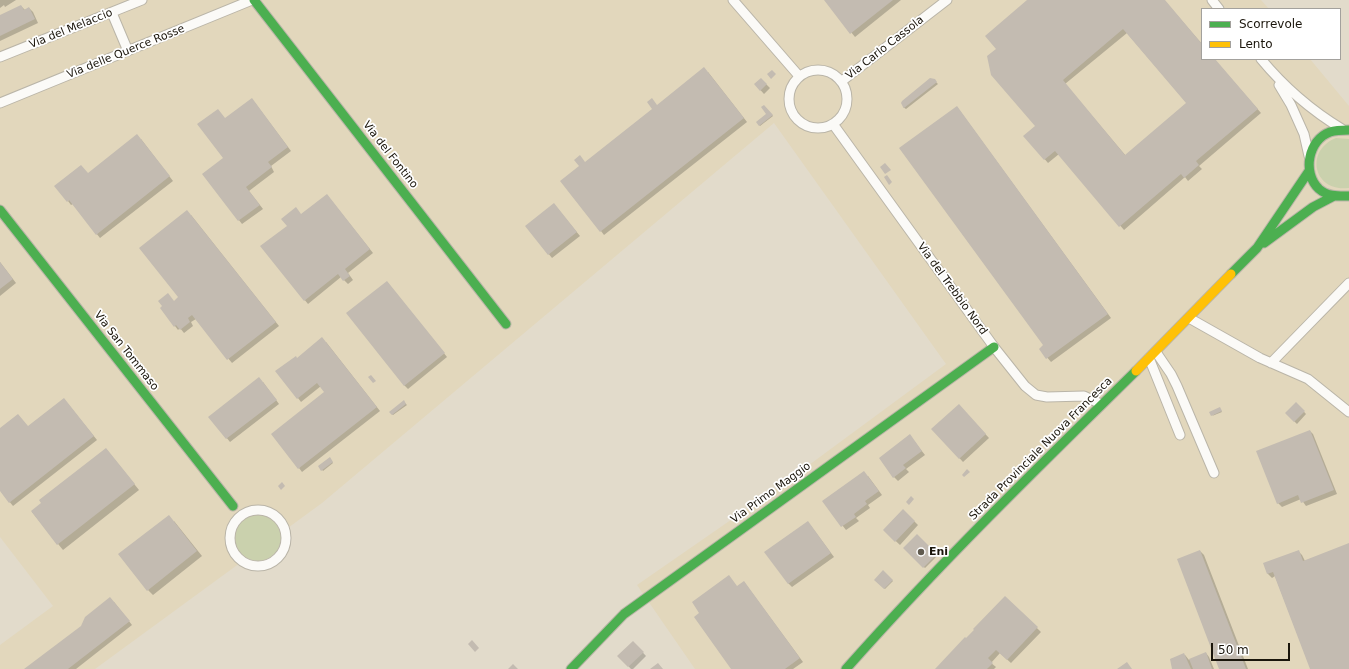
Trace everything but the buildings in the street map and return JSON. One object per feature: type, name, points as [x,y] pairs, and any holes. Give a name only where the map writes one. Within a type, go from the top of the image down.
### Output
[{"type":"street","name":"Via del Melaccio","points":[[0,57],[142,0]]},
{"type":"street","name":"Via delle Querce Rosse","points":[[0,103],[253,0]]},
{"type":"street","name":"Via del Fontino","points":[[253,0],[506,324]]},
{"type":"street","points":[[733,0],[799,76]]},
{"type":"street","name":"Via Carlo Cassola","points":[[842,82],[947,0]]},
{"type":"street","points":[[1212,0],[1218,8]]},
{"type":"street","points":[[112,13],[128,51]]},
{"type":"street","points":[[1262,60],[1271,72],[1291,105],[1301,127],[1309,156],[1309,171],[1316,184],[1327,193],[1334,196],[1349,196]]},
{"type":"street","points":[[817,69],[827,70],[836,75],[842,82],[847,93],[847,105],[840,119],[833,124],[816,128],[800,122],[794,116],[790,108],[790,91],[799,76],[808,71],[817,69]]},
{"type":"street","points":[[1271,72],[1299,99],[1324,118],[1345,130]]},
{"type":"street","name":"Via del Trebbio Nord","points":[[833,124],[994,347],[1026,386],[1036,395],[1047,397],[1084,396],[1101,404]]},
{"type":"street","points":[[1309,156],[1315,142],[1321,137],[1327,133],[1345,130]]},
{"type":"street","name":"Strada Provinciale Nuova Francesca","points":[[846,669],[897,611],[1101,404],[1153,355],[1256,248],[1309,171]]},
{"type":"street","name":"Strada Provinciale Nuova Francesca","points":[[1256,248],[1313,207],[1334,196]]},
{"type":"street","name":"Via San Tommaso","points":[[0,210],[233,506]]},
{"type":"street","points":[[1272,363],[1349,283]]},
{"type":"street","points":[[1189,318],[1260,358],[1308,379],[1349,412]]},
{"type":"street","name":"Via Primo Maggio","points":[[571,669],[624,614],[994,347]]},
{"type":"street","points":[[1153,355],[1180,435]]},
{"type":"street","points":[[1153,355],[1171,374],[1214,473]]},
{"type":"street","points":[[233,506],[249,511],[266,510],[278,517],[283,524],[286,537],[285,546],[281,554],[266,565],[256,566],[239,558],[233,550],[230,541],[234,522],[233,506]]},
{"type":"street","points":[[234,522],[249,511]]},
{"type":"shaded area","points":[[0,0],[1261,0],[1268,8],[1201,8],[1201,60],[1311,60],[1349,106],[1349,669],[695,669],[637,585],[790,479],[946,364],[774,123],[322,503],[95,669],[0,669],[0,645],[53,606],[0,537]]},
{"type":"green space","points":[[1336,138],[1349,139],[1349,188],[1336,188],[1327,184],[1317,169],[1317,161],[1320,152],[1326,144]]},
{"type":"green space","points":[[258,515],[271,519],[277,525],[281,538],[277,551],[271,557],[258,561],[245,557],[239,551],[235,538],[239,525],[245,519]]},
{"type":"traffic: fast","points":[[254,0],[506,324]]},
{"type":"traffic: fast","points":[[1349,130],[1332,131],[1323,136],[1312,149],[1309,166],[1310,174],[1322,192],[1330,195],[1349,196]]},
{"type":"traffic: fast","points":[[1231,274],[1257,248],[1309,171]]},
{"type":"traffic: fast","points":[[1264,243],[1313,207],[1334,196]]},
{"type":"traffic: fast","points":[[0,210],[233,506]]},
{"type":"traffic: fast","points":[[571,669],[624,614],[994,347]]},
{"type":"traffic: fast","points":[[846,669],[952,555],[1025,480],[1136,371]]},
{"type":"traffic: slow","points":[[1136,371],[1231,274]]},
{"type":"place","name":"Eni","points":[[921,552]]}]
